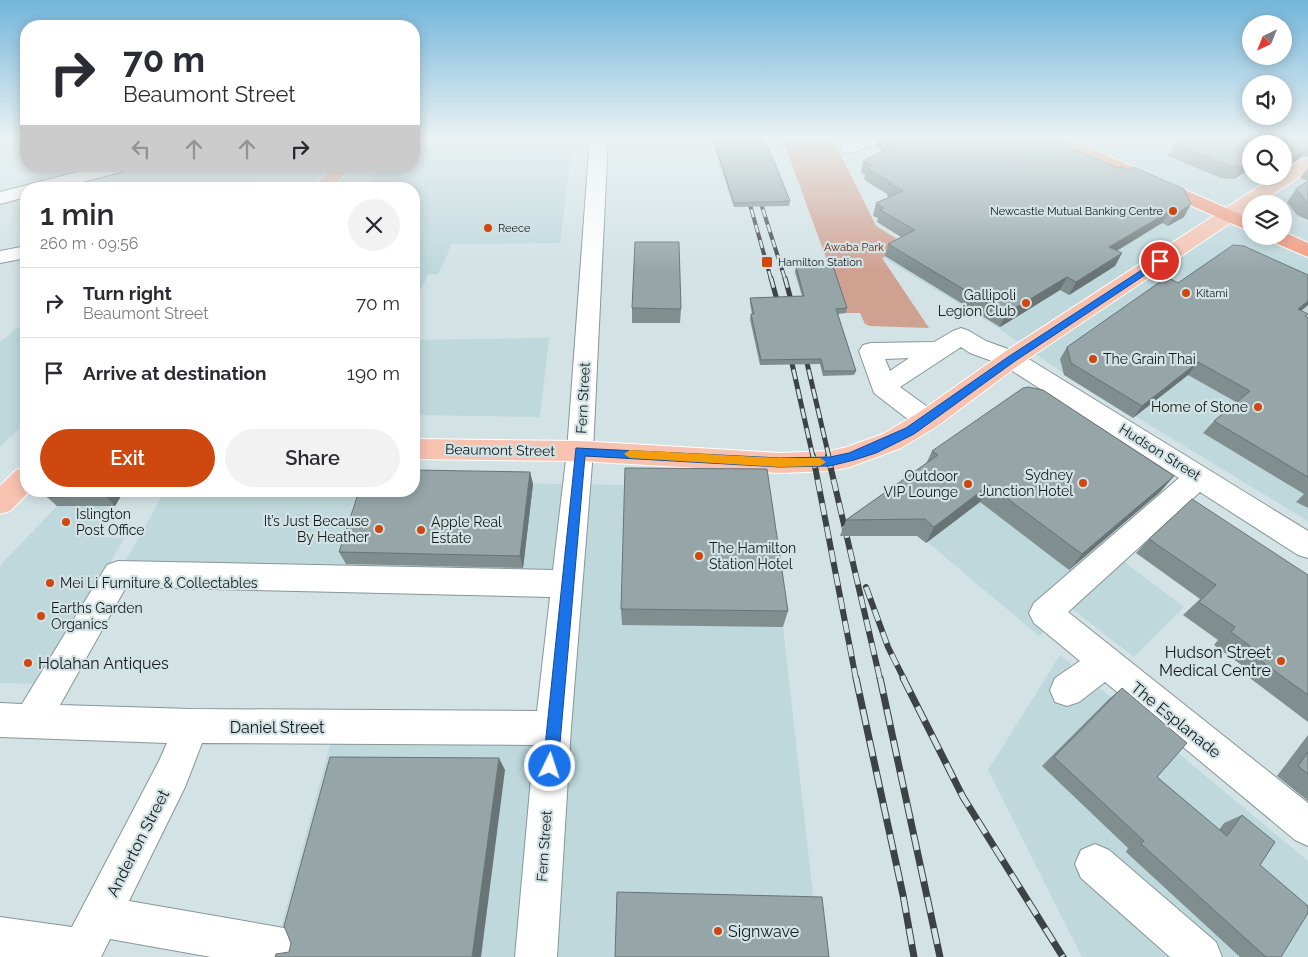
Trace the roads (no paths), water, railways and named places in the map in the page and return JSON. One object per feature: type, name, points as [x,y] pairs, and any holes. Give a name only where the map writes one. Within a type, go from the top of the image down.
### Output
[{"type":"highway","points":[[1173,182],[1239,206]]},
{"type":"highway","points":[[1292,224],[1308,231]]},
{"type":"highway","points":[[1292,244],[1308,251]]},
{"type":"main road","name":"Beaumont Street","points":[[420,449],[580,451],[780,463],[830,461],[850,458],[872,450],[910,431],[1012,359],[1278,182]]},
{"type":"main road","points":[[0,503],[20,484]]},
{"type":"street","name":"Fern Street","points":[[536,957],[553,728],[580,451],[596,182]]},
{"type":"street","points":[[0,198],[20,193]]},
{"type":"street","points":[[0,257],[20,253]]},
{"type":"street","name":"Hudson Street","points":[[939,350],[961,336],[978,347],[1012,359],[1308,546]]},
{"type":"street","points":[[883,387],[939,350]]},
{"type":"street","points":[[927,420],[883,387],[871,351],[939,350]]},
{"type":"street","name":"The Esplanade","points":[[1199,477],[1045,613],[1308,827]]},
{"type":"street","points":[[16,720],[118,574],[567,584]]},
{"type":"street","points":[[1067,690],[1087,677],[1104,661]]},
{"type":"street","name":"Daniel Street","points":[[16,720],[191,726],[553,728]]},
{"type":"street","name":"Anderton Street","points":[[88,941],[172,774],[191,726]]},
{"type":"street","points":[[1095,864],[1201,957]]},
{"type":"street","points":[[0,938],[284,949],[282,957]]},
{"type":"railway","points":[[747,194],[771,279]]},
{"type":"railway","points":[[758,194],[785,279]]},
{"type":"railway","points":[[771,278],[780,311]]},
{"type":"railway","points":[[785,278],[794,311]]},
{"type":"railway","points":[[789,350],[813,457]]},
{"type":"railway","points":[[804,350],[829,457]]},
{"type":"railway","points":[[813,456],[856,679]]},
{"type":"railway","points":[[828,456],[880,679]]},
{"type":"railway","points":[[866,587],[888,647],[904,679]]},
{"type":"railway","points":[[856,678],[903,895],[914,957]]},
{"type":"railway","points":[[880,678],[940,957]]},
{"type":"railway","points":[[903,678],[963,797],[1063,957]]},
{"type":"place","name":"Newcastle Mutual Banking Centre","points":[[1173,211]]},
{"type":"place","name":"Reece","points":[[488,228]]},
{"type":"place","name":"Hamilton Station","points":[[767,262]]},
{"type":"place","name":"Kitami","points":[[1186,293]]},
{"type":"place","name":"Gallipoli Legion Club","points":[[1026,303]]},
{"type":"place","name":"The Grain Thai","points":[[1093,359]]},
{"type":"place","name":"Home of Stone","points":[[1258,407]]},
{"type":"place","name":"Sydney Junction Hotel","points":[[1083,483]]},
{"type":"place","name":"Outdoor VIP Lounge","points":[[968,484]]},
{"type":"place","name":"Islington Post Office","points":[[66,522]]},
{"type":"place","name":"It’s Just Because By Heather","points":[[379,529]]},
{"type":"place","name":"Apple Real Estate","points":[[421,530]]},
{"type":"place","name":"The Hamilton Station Hotel","points":[[699,556]]},
{"type":"place","name":"Mei Li Furniture & Collectables","points":[[50,583]]},
{"type":"place","name":"Earths Garden Organics","points":[[41,616]]},
{"type":"place","name":"Hudson Street Medical Centre","points":[[1281,661]]},
{"type":"place","name":"Holahan Antiques","points":[[28,663]]},
{"type":"place","name":"Signwave","points":[[718,931]]},
{"type":"park label","name":"Awaba Park","points":[[854,247]]}]
